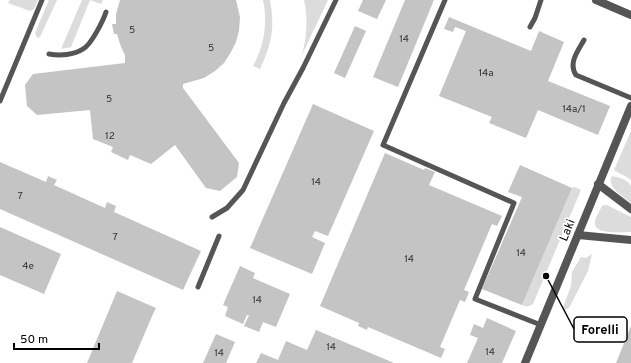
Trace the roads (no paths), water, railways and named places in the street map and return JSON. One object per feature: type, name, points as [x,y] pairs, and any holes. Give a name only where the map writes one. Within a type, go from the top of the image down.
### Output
[{"type":"street","points":[[596,0],[631,15]]},
{"type":"street","name":"Laki","points":[[525,363],[631,106]]},
{"type":"street","points":[[598,184],[631,209]]},
{"type":"street","points":[[578,235],[631,240]]},
{"type":"lane","points":[[0,101],[42,0]]},
{"type":"lane","points":[[212,217],[227,208],[243,190],[284,103],[336,0]]},
{"type":"lane","points":[[445,0],[383,145],[514,203],[475,299],[541,325]]},
{"type":"lane","points":[[530,27],[541,0]]},
{"type":"lane","points":[[49,54],[57,55],[74,53],[84,49],[90,42],[106,12]]},
{"type":"lane","points":[[584,40],[572,66],[576,75],[631,98]]},
{"type":"lane","points":[[198,287],[219,236]]},
{"type":"place","name":"Forelli","points":[[546,276]]}]
